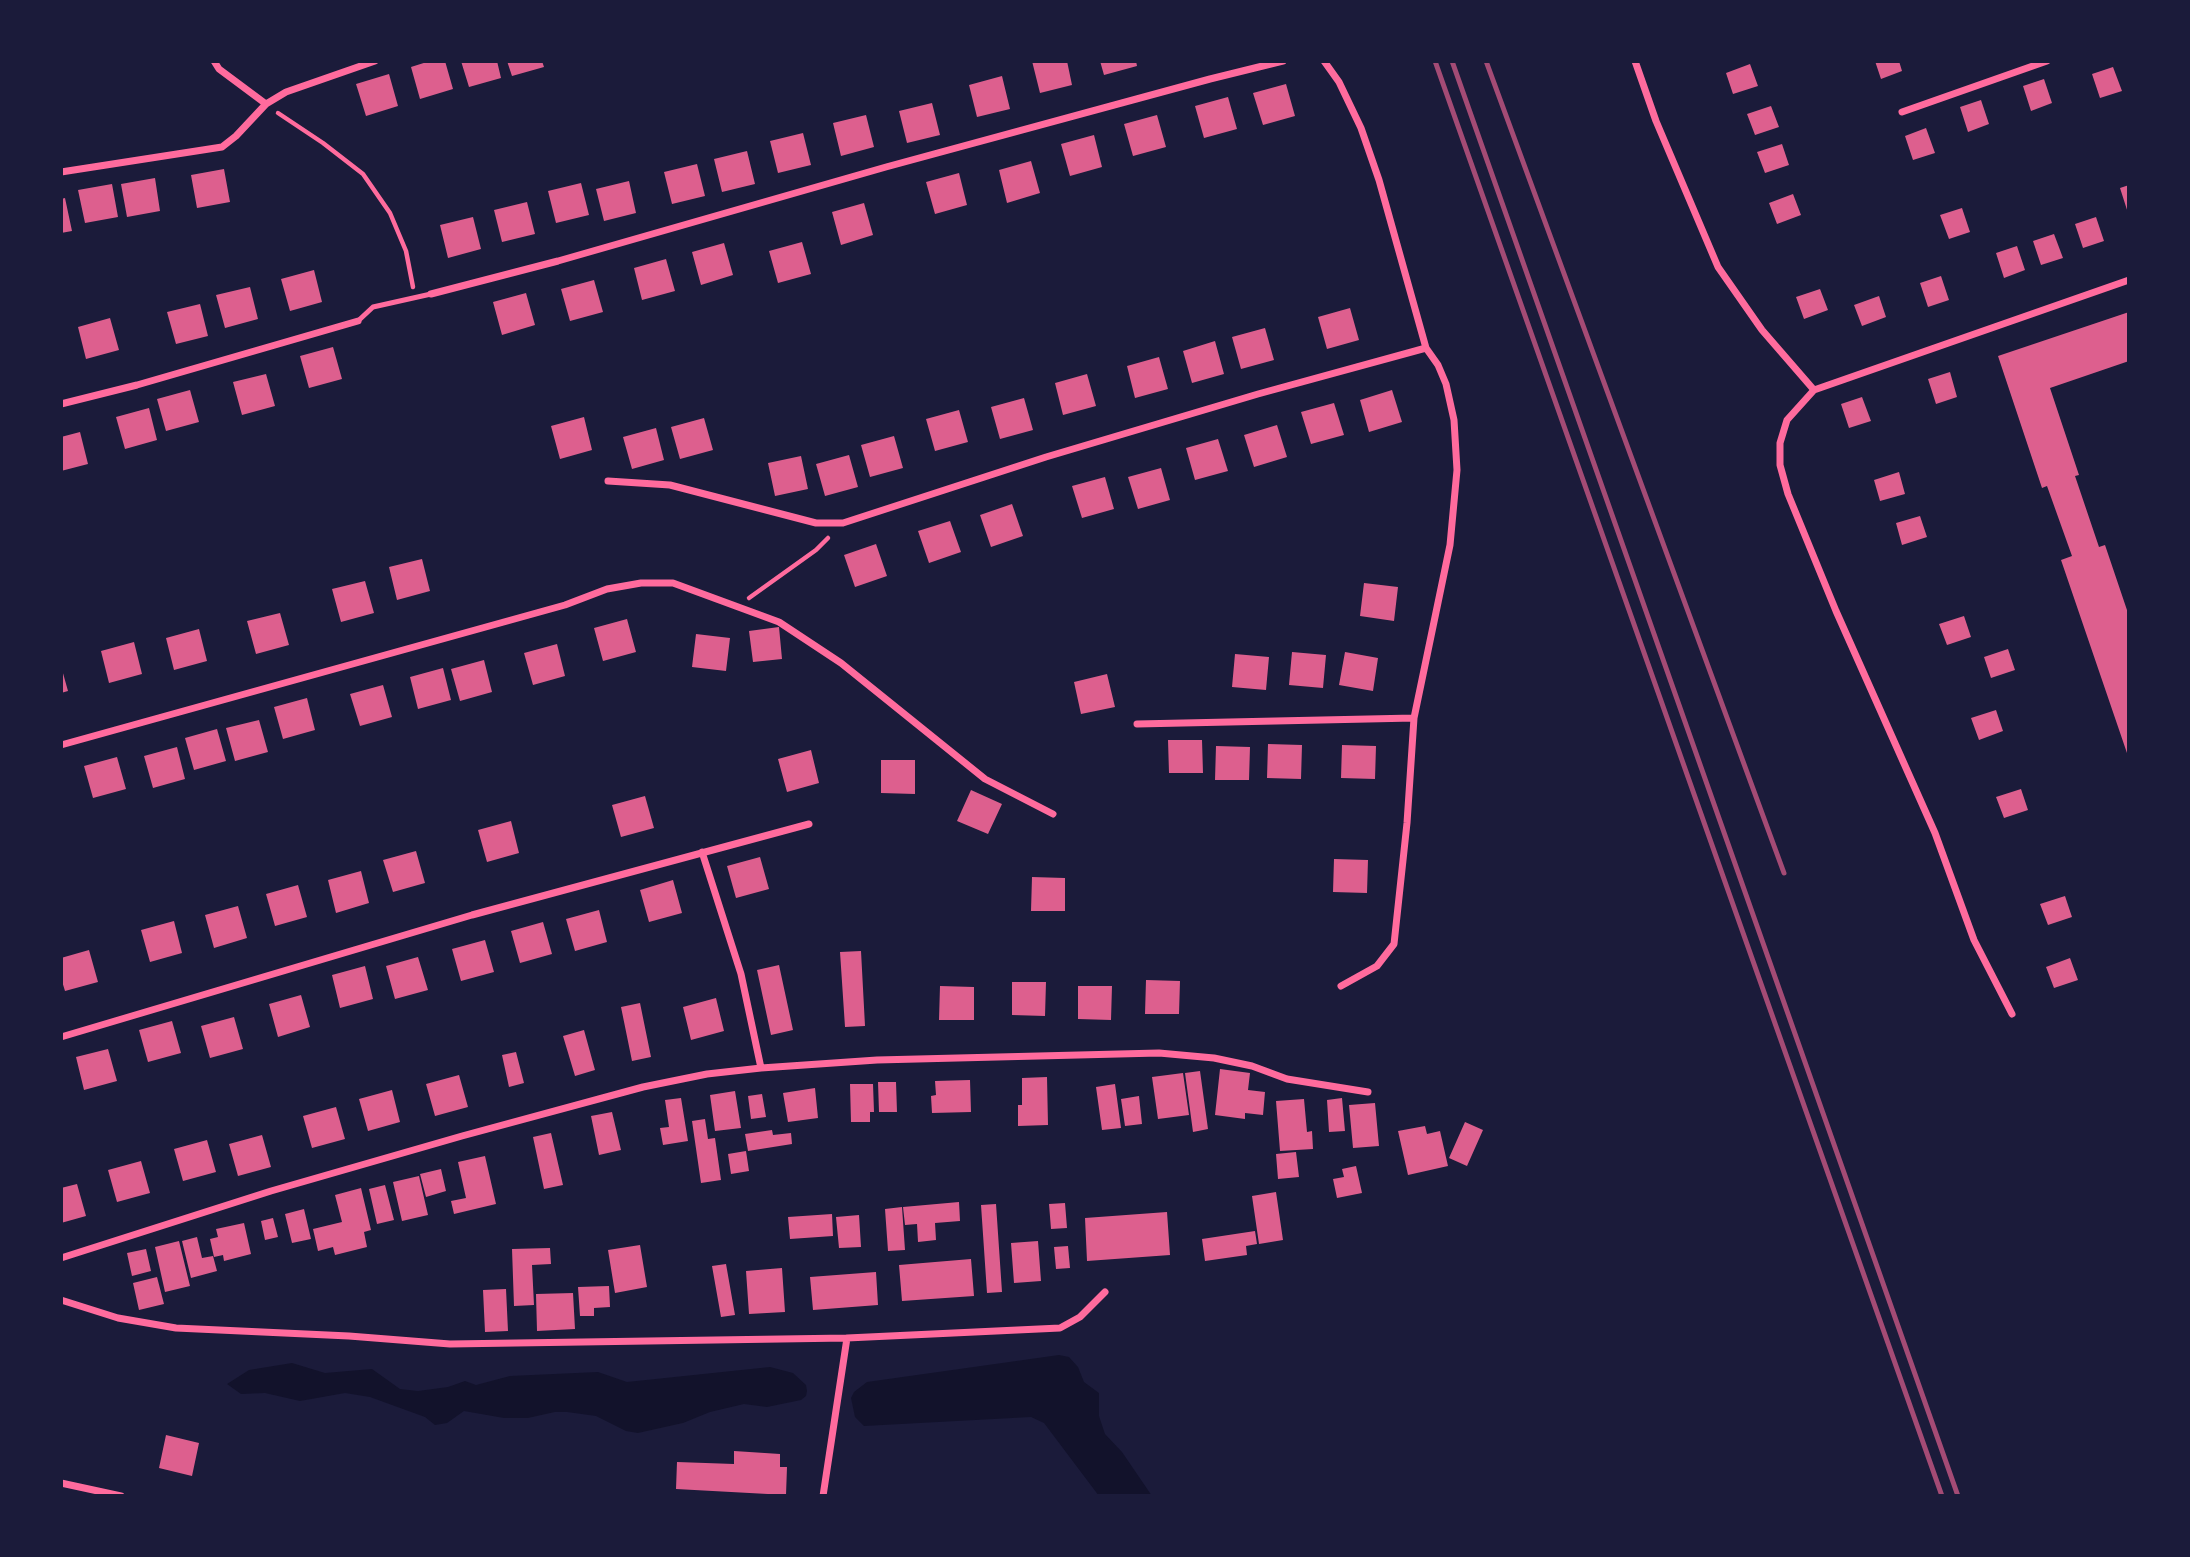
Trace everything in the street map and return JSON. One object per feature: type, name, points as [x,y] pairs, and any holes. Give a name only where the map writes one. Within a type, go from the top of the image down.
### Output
[{"type":"street","points":[[214,61],[219,69],[266,104]]},
{"type":"street","points":[[61,172],[222,147],[266,104],[286,92],[375,61]]},
{"type":"street","points":[[431,294],[558,261],[886,167],[1283,61]]},
{"type":"street","points":[[1324,61],[1339,82],[1361,128],[1379,180],[1426,348],[1447,384],[1454,420],[1457,470],[1450,545],[1414,718],[1407,823],[1394,944],[1377,966],[1341,986]]},
{"type":"street","points":[[1635,61],[1656,121],[1718,267],[1762,330],[1814,390]]},
{"type":"street","points":[[1902,112],[2048,61]]},
{"type":"street","points":[[2012,1014],[1974,940],[1935,832],[1836,611],[1788,494],[1780,465],[1780,443],[1787,420],[1814,390],[2129,279]]},
{"type":"street","points":[[61,404],[137,385],[358,321]]},
{"type":"street","points":[[608,481],[670,485],[816,523],[843,523],[1046,457],[1258,394],[1426,348]]},
{"type":"street","points":[[61,745],[565,605],[607,589],[640,583],[673,583],[779,622],[841,663],[985,779],[1053,814]]},
{"type":"street","points":[[1136,724],[1414,718]]},
{"type":"street","points":[[61,1037],[472,915],[809,824]]},
{"type":"street","points":[[702,852],[741,974],[754,1025],[761,1068]]},
{"type":"street","points":[[61,1258],[271,1191],[462,1136],[643,1087],[707,1074],[877,1060],[1159,1053],[1214,1058],[1252,1066],[1287,1079],[1368,1092]]},
{"type":"street","points":[[61,1300],[118,1318],[176,1328],[450,1344],[847,1338],[1059,1328],[1080,1317],[1105,1292]]},
{"type":"street","points":[[822,1496],[847,1338]]},
{"type":"street","points":[[61,1483],[121,1496]]},
{"type":"lane","points":[[358,321],[373,307],[431,294]]},
{"type":"path","points":[[266,104],[363,174],[390,213],[406,251],[415,298]]},
{"type":"path","points":[[737,607],[816,550]]},
{"type":"shaded area","points":[[1059,1355],[1069,1357],[1078,1367],[1084,1382],[1099,1393],[1099,1416],[1105,1434],[1122,1452],[1152,1496],[1099,1496],[1044,1423],[1031,1417],[864,1426],[855,1417],[851,1398],[854,1392],[867,1382]]},
{"type":"shaded area","points":[[292,1363],[325,1373],[372,1369],[400,1389],[418,1391],[448,1387],[465,1381],[476,1385],[510,1376],[598,1372],[627,1382],[770,1367],[793,1373],[806,1385],[807,1391],[801,1400],[767,1407],[744,1404],[710,1412],[683,1423],[638,1433],[626,1431],[596,1416],[567,1412],[528,1418],[504,1418],[464,1411],[447,1423],[435,1425],[425,1417],[370,1397],[345,1393],[300,1401],[265,1393],[241,1394],[227,1384],[249,1370]]},
{"type":"building","points":[[430,61],[445,61],[453,89],[420,99],[411,67]]},
{"type":"building","points":[[461,61],[497,61],[501,78],[469,87]]},
{"type":"building","points":[[507,61],[542,61],[544,67],[512,76]]},
{"type":"building","points":[[1032,61],[1067,61],[1072,85],[1040,93]]},
{"type":"building","points":[[1100,61],[1136,61],[1137,66],[1104,75]]},
{"type":"building","points":[[1875,61],[1899,61],[1902,71],[1881,79]]},
{"type":"building","points":[[1750,64],[1758,86],[1733,94],[1726,73]]},
{"type":"building","points":[[2113,67],[2122,91],[2100,98],[2092,74]]},
{"type":"building","points":[[389,74],[398,106],[366,116],[356,84]]},
{"type":"building","points":[[1002,76],[1010,109],[977,117],[969,85]]},
{"type":"building","points":[[2044,79],[2052,103],[2031,111],[2023,86]]},
{"type":"building","points":[[1286,84],[1295,116],[1263,125],[1253,93]]},
{"type":"building","points":[[1228,97],[1237,129],[1204,138],[1195,106]]},
{"type":"building","points":[[1981,100],[1989,124],[1968,132],[1960,107]]},
{"type":"building","points":[[932,103],[940,135],[907,143],[899,111]]},
{"type":"building","points":[[1771,106],[1779,127],[1755,135],[1747,114]]},
{"type":"building","points":[[866,115],[874,147],[841,156],[833,123]]},
{"type":"building","points":[[1157,115],[1166,147],[1133,156],[1124,124]]},
{"type":"building","points":[[1926,128],[1935,153],[1913,160],[1905,136]]},
{"type":"building","points":[[803,133],[811,165],[778,173],[770,141]]},
{"type":"building","points":[[1094,135],[1102,167],[1070,176],[1061,144]]},
{"type":"building","points":[[1782,144],[1789,165],[1765,173],[1757,152]]},
{"type":"building","points":[[747,151],[755,184],[722,192],[714,159]]},
{"type":"building","points":[[1031,161],[1040,193],[1007,203],[999,170]]},
{"type":"building","points":[[697,164],[705,196],[672,204],[664,172]]},
{"type":"building","points":[[224,169],[230,202],[197,208],[191,175]]},
{"type":"building","points":[[959,173],[967,205],[935,214],[926,182]]},
{"type":"building","points":[[155,178],[160,211],[127,217],[121,184]]},
{"type":"building","points":[[629,181],[636,213],[604,221],[596,189]]},
{"type":"building","points":[[581,183],[589,215],[556,223],[548,191]]},
{"type":"building","points":[[112,184],[118,217],[85,223],[78,190]]},
{"type":"building","points":[[2129,185],[2129,213],[2128,213],[2120,188]]},
{"type":"building","points":[[1793,194],[1801,215],[1777,224],[1769,203]]},
{"type":"building","points":[[65,198],[72,231],[61,233],[61,199]]},
{"type":"building","points":[[527,202],[535,234],[502,242],[494,210]]},
{"type":"building","points":[[864,203],[873,235],[841,245],[832,212]]},
{"type":"building","points":[[1962,208],[1970,232],[1949,239],[1940,215]]},
{"type":"building","points":[[473,217],[481,249],[448,258],[440,225]]},
{"type":"building","points":[[2096,217],[2104,241],[2083,248],[2075,224]]},
{"type":"building","points":[[2054,234],[2063,258],[2041,265],[2033,241]]},
{"type":"building","points":[[802,242],[811,274],[778,283],[769,251]]},
{"type":"building","points":[[724,243],[733,275],[701,285],[692,252]]},
{"type":"building","points":[[2017,246],[2025,270],[2004,278],[1996,253]]},
{"type":"building","points":[[666,259],[675,291],[642,300],[634,268]]},
{"type":"building","points":[[314,270],[322,302],[290,311],[281,279]]},
{"type":"building","points":[[1941,276],[1949,300],[1928,307],[1920,283]]},
{"type":"building","points":[[594,280],[603,312],[570,321],[561,289]]},
{"type":"building","points":[[250,287],[258,319],[225,328],[216,295]]},
{"type":"building","points":[[1820,289],[1828,310],[1804,319],[1796,297]]},
{"type":"building","points":[[526,293],[535,325],[502,335],[493,302]]},
{"type":"building","points":[[1879,296],[1886,317],[1862,326],[1854,305]]},
{"type":"building","points":[[200,304],[208,336],[176,344],[167,312]]},
{"type":"building","points":[[1350,308],[1359,340],[1327,349],[1318,317]]},
{"type":"building","points":[[2129,312],[2129,361],[2050,388],[2099,547],[2105,545],[2129,616],[2128,756],[2061,560],[2072,556],[2047,486],[2042,488],[1998,356]]},
{"type":"building","points":[[110,318],[119,350],[86,359],[78,327]]},
{"type":"building","points":[[1265,328],[1274,360],[1241,369],[1232,337]]},
{"type":"building","points":[[1215,341],[1224,374],[1192,383],[1183,351]]},
{"type":"building","points":[[333,347],[342,379],[309,388],[300,356]]},
{"type":"building","points":[[1159,357],[1168,389],[1135,398],[1127,366]]},
{"type":"building","points":[[1950,372],[1957,397],[1936,404],[1928,379]]},
{"type":"building","points":[[266,374],[275,406],[242,415],[233,382]]},
{"type":"building","points":[[1087,374],[1096,406],[1063,415],[1055,383]]},
{"type":"building","points":[[190,390],[199,422],[166,431],[157,399]]},
{"type":"building","points":[[1392,390],[1402,422],[1369,432],[1360,400]]},
{"type":"building","points":[[1862,397],[1871,421],[1849,428],[1841,404]]},
{"type":"building","points":[[1024,398],[1033,430],[1000,439],[991,407]]},
{"type":"building","points":[[1334,403],[1344,435],[1311,444],[1301,412]]},
{"type":"building","points":[[149,408],[157,440],[125,449],[116,417]]},
{"type":"building","points":[[959,410],[968,442],[935,451],[926,419]]},
{"type":"building","points":[[584,417],[592,450],[560,459],[551,426]]},
{"type":"building","points":[[704,418],[713,450],[680,459],[671,427]]},
{"type":"building","points":[[1277,425],[1287,457],[1254,467],[1244,435]]},
{"type":"building","points":[[656,428],[664,460],[632,469],[623,437]]},
{"type":"building","points":[[80,432],[88,464],[61,471],[61,437]]},
{"type":"building","points":[[894,436],[903,468],[870,477],[861,445]]},
{"type":"building","points":[[1218,439],[1228,471],[1195,480],[1186,448]]},
{"type":"building","points":[[849,455],[858,487],[825,496],[816,464]]},
{"type":"building","points":[[801,456],[808,489],[775,496],[768,463]]},
{"type":"building","points":[[1161,468],[1170,500],[1138,509],[1128,477]]},
{"type":"building","points":[[1899,472],[1905,494],[1880,501],[1874,480]]},
{"type":"building","points":[[1105,477],[1114,509],[1082,518],[1072,486]]},
{"type":"building","points":[[1012,504],[1023,536],[991,547],[980,515]]},
{"type":"building","points":[[1920,516],[1927,537],[1902,545],[1896,523]]},
{"type":"building","points":[[950,521],[961,552],[929,563],[918,531]]},
{"type":"building","points":[[876,544],[887,576],[855,587],[844,555]]},
{"type":"building","points":[[422,559],[430,591],[397,600],[389,567]]},
{"type":"building","points":[[365,581],[374,613],[341,622],[332,589]]},
{"type":"building","points":[[1364,583],[1398,587],[1394,621],[1360,616]]},
{"type":"building","points":[[280,613],[289,645],[256,654],[247,621]]},
{"type":"building","points":[[1964,616],[1971,637],[1947,645],[1939,624]]},
{"type":"building","points":[[627,619],[636,652],[603,661],[594,628]]},
{"type":"building","points":[[779,627],[782,659],[753,662],[749,631]]},
{"type":"building","points":[[199,629],[207,661],[174,670],[166,638]]},
{"type":"building","points":[[696,634],[730,638],[726,671],[692,667]]},
{"type":"building","points":[[134,642],[142,674],[109,683],[101,651]]},
{"type":"building","points":[[557,644],[565,676],[533,685],[524,653]]},
{"type":"building","points":[[2008,649],[2015,670],[1991,678],[1984,657]]},
{"type":"building","points":[[1292,652],[1326,655],[1323,688],[1289,685]]},
{"type":"building","points":[[1345,652],[1378,658],[1373,691],[1339,685]]},
{"type":"building","points":[[1235,654],[1269,657],[1266,690],[1232,687]]},
{"type":"building","points":[[484,660],[492,692],[460,701],[451,669]]},
{"type":"building","points":[[61,666],[68,691],[61,693]]},
{"type":"building","points":[[443,668],[451,700],[418,709],[410,677]]},
{"type":"building","points":[[1107,674],[1115,707],[1081,714],[1074,682]]},
{"type":"building","points":[[383,685],[392,717],[360,726],[350,694]]},
{"type":"building","points":[[307,698],[315,730],[283,739],[274,707]]},
{"type":"building","points":[[1996,710],[2003,731],[1979,740],[1971,718]]},
{"type":"building","points":[[259,720],[268,752],[235,761],[226,728]]},
{"type":"building","points":[[217,729],[226,761],[194,770],[185,738]]},
{"type":"building","points":[[1168,740],[1202,740],[1203,773],[1169,773]]},
{"type":"building","points":[[1268,744],[1302,745],[1301,779],[1267,778]]},
{"type":"building","points":[[1342,745],[1376,746],[1375,779],[1341,778]]},
{"type":"building","points":[[1216,746],[1250,747],[1249,780],[1215,780]]},
{"type":"building","points":[[177,747],[185,779],[153,788],[144,756]]},
{"type":"building","points":[[811,750],[819,783],[787,792],[778,759]]},
{"type":"building","points":[[117,757],[126,789],[93,798],[84,766]]},
{"type":"building","points":[[881,760],[915,760],[915,794],[881,793]]},
{"type":"building","points":[[2021,789],[2028,810],[2004,818],[1996,797]]},
{"type":"building","points":[[971,790],[1002,804],[988,834],[957,821]]},
{"type":"building","points":[[645,796],[654,828],[621,837],[612,805]]},
{"type":"building","points":[[511,821],[519,853],[487,862],[478,830]]},
{"type":"building","points":[[416,851],[425,883],[393,892],[383,860]]},
{"type":"building","points":[[760,857],[769,889],[736,898],[727,866]]},
{"type":"building","points":[[1334,859],[1368,860],[1367,893],[1333,892]]},
{"type":"building","points":[[361,871],[369,903],[336,913],[328,880]]},
{"type":"building","points":[[1032,877],[1065,878],[1065,911],[1031,911]]},
{"type":"building","points":[[673,880],[682,913],[649,922],[640,890]]},
{"type":"building","points":[[298,885],[307,917],[275,926],[266,894]]},
{"type":"building","points":[[2065,896],[2072,917],[2048,925],[2040,904]]},
{"type":"building","points":[[238,906],[247,938],[214,948],[205,915]]},
{"type":"building","points":[[599,910],[607,942],[575,951],[566,919]]},
{"type":"building","points":[[174,921],[182,953],[150,962],[141,930]]},
{"type":"building","points":[[543,922],[552,954],[520,963],[511,931]]},
{"type":"building","points":[[485,940],[494,972],[461,981],[452,949]]},
{"type":"building","points":[[89,950],[98,982],[65,991],[61,978],[61,958]]},
{"type":"building","points":[[861,951],[865,1026],[845,1027],[840,952]]},
{"type":"building","points":[[418,957],[428,990],[395,999],[386,966]]},
{"type":"building","points":[[2070,958],[2078,980],[2054,988],[2046,967]]},
{"type":"building","points":[[779,965],[793,1030],[771,1035],[757,970]]},
{"type":"building","points":[[365,966],[373,999],[340,1008],[332,975]]},
{"type":"building","points":[[1146,980],[1180,981],[1179,1014],[1145,1014]]},
{"type":"building","points":[[1012,982],[1046,982],[1045,1016],[1012,1015]]},
{"type":"building","points":[[940,986],[974,987],[974,1020],[939,1020]]},
{"type":"building","points":[[1078,986],[1112,986],[1111,1020],[1078,1019]]},
{"type":"building","points":[[301,995],[310,1027],[278,1037],[269,1004]]},
{"type":"building","points":[[716,998],[724,1031],[691,1040],[683,1007]]},
{"type":"building","points":[[640,1003],[651,1057],[632,1061],[621,1007]]},
{"type":"building","points":[[234,1017],[243,1049],[210,1058],[201,1026]]},
{"type":"building","points":[[172,1021],[181,1053],[148,1062],[139,1030]]},
{"type":"building","points":[[584,1030],[595,1070],[575,1076],[563,1036]]},
{"type":"building","points":[[108,1049],[117,1081],[84,1090],[76,1057]]},
{"type":"building","points":[[516,1052],[524,1083],[509,1087],[502,1055]]},
{"type":"building","points":[[1220,1069],[1250,1073],[1248,1090],[1265,1092],[1263,1115],[1245,1113],[1245,1119],[1215,1115]]},
{"type":"building","points":[[1200,1071],[1208,1129],[1193,1132],[1185,1073]]},
{"type":"building","points":[[1183,1073],[1189,1115],[1158,1119],[1152,1077]]},
{"type":"building","points":[[459,1075],[468,1107],[435,1116],[426,1084]]},
{"type":"building","points":[[1047,1077],[1048,1125],[1018,1126],[1018,1105],[1022,1105],[1022,1078]]},
{"type":"building","points":[[970,1080],[971,1112],[932,1113],[931,1096],[936,1095],[935,1081]]},
{"type":"building","points":[[878,1082],[896,1082],[897,1112],[879,1112]]},
{"type":"building","points":[[850,1084],[873,1084],[874,1112],[870,1112],[870,1122],[851,1122]]},
{"type":"building","points":[[1115,1084],[1121,1128],[1102,1130],[1096,1087]]},
{"type":"building","points":[[815,1088],[818,1118],[788,1122],[783,1093]]},
{"type":"building","points":[[392,1090],[400,1122],[368,1131],[359,1099]]},
{"type":"building","points":[[735,1091],[741,1128],[715,1131],[710,1095]]},
{"type":"building","points":[[762,1094],[766,1117],[751,1119],[748,1096]]},
{"type":"building","points":[[1139,1096],[1142,1124],[1125,1126],[1121,1099]]},
{"type":"building","points":[[681,1098],[688,1141],[663,1145],[660,1128],[669,1127],[665,1100]]},
{"type":"building","points":[[1342,1098],[1345,1131],[1329,1132],[1327,1100]]},
{"type":"building","points":[[1304,1099],[1307,1132],[1312,1131],[1313,1149],[1280,1151],[1276,1101]]},
{"type":"building","points":[[1375,1103],[1379,1146],[1353,1148],[1349,1105]]},
{"type":"building","points":[[336,1107],[345,1139],[312,1148],[303,1116]]},
{"type":"building","points":[[612,1112],[621,1150],[599,1155],[591,1116]]},
{"type":"building","points":[[705,1119],[708,1139],[715,1138],[721,1180],[701,1183],[692,1121]]},
{"type":"building","points":[[1465,1122],[1483,1130],[1467,1166],[1449,1158]]},
{"type":"building","points":[[1425,1126],[1427,1134],[1440,1131],[1448,1166],[1408,1175],[1398,1131]]},
{"type":"building","points":[[772,1130],[773,1135],[791,1133],[792,1144],[748,1151],[745,1134]]},
{"type":"building","points":[[551,1133],[563,1185],[544,1189],[533,1137]]},
{"type":"building","points":[[262,1135],[271,1167],[238,1176],[229,1144]]},
{"type":"building","points":[[207,1140],[216,1172],[183,1181],[174,1149]]},
{"type":"building","points":[[746,1151],[749,1171],[731,1174],[728,1154]]},
{"type":"building","points":[[1296,1152],[1299,1177],[1278,1179],[1276,1154]]},
{"type":"building","points":[[485,1156],[496,1204],[454,1214],[451,1201],[466,1198],[458,1162]]},
{"type":"building","points":[[141,1161],[150,1193],[117,1202],[108,1170]]},
{"type":"building","points":[[1356,1166],[1362,1193],[1337,1198],[1333,1179],[1344,1177],[1342,1169]]},
{"type":"building","points":[[441,1169],[446,1191],[426,1197],[420,1174]]},
{"type":"building","points":[[419,1176],[428,1215],[402,1221],[393,1182]]},
{"type":"building","points":[[77,1184],[86,1216],[61,1223],[61,1188]]},
{"type":"building","points":[[385,1185],[394,1220],[377,1224],[369,1189]]},
{"type":"building","points":[[361,1188],[371,1230],[364,1232],[367,1247],[335,1255],[333,1247],[318,1251],[313,1229],[342,1222],[335,1195]]},
{"type":"building","points":[[1276,1192],[1283,1240],[1259,1244],[1252,1196]]},
{"type":"building","points":[[959,1202],[960,1221],[935,1223],[936,1240],[918,1242],[917,1224],[905,1225],[903,1207]]},
{"type":"building","points":[[1065,1203],[1067,1228],[1051,1229],[1049,1204]]},
{"type":"building","points":[[996,1204],[1002,1292],[987,1293],[981,1205]]},
{"type":"building","points":[[902,1207],[905,1250],[888,1251],[885,1209]]},
{"type":"building","points":[[304,1209],[311,1239],[292,1243],[285,1214]]},
{"type":"building","points":[[1167,1212],[1170,1255],[1087,1261],[1085,1218]]},
{"type":"building","points":[[832,1214],[833,1236],[790,1239],[788,1217]]},
{"type":"building","points":[[859,1215],[861,1247],[839,1248],[836,1217]]},
{"type":"building","points":[[273,1218],[278,1237],[265,1240],[261,1221]]},
{"type":"building","points":[[244,1223],[251,1254],[224,1261],[223,1255],[214,1257],[210,1239],[218,1237],[216,1229]]},
{"type":"building","points":[[1255,1231],[1257,1244],[1246,1246],[1247,1255],[1205,1261],[1202,1239]]},
{"type":"building","points":[[197,1237],[202,1258],[213,1256],[217,1271],[191,1278],[182,1241]]},
{"type":"building","points":[[179,1241],[190,1286],[165,1292],[155,1247]]},
{"type":"building","points":[[1038,1241],[1041,1281],[1014,1283],[1011,1243]]},
{"type":"building","points":[[640,1245],[647,1287],[615,1293],[608,1250]]},
{"type":"building","points":[[1068,1246],[1070,1268],[1056,1269],[1054,1247]]},
{"type":"building","points":[[550,1248],[551,1264],[532,1265],[534,1305],[514,1306],[512,1249]]},
{"type":"building","points":[[146,1249],[151,1271],[132,1276],[127,1253]]},
{"type":"building","points":[[971,1259],[974,1296],[902,1301],[899,1265]]},
{"type":"building","points":[[726,1264],[735,1315],[721,1317],[712,1266]]},
{"type":"building","points":[[782,1268],[785,1312],[749,1314],[746,1271]]},
{"type":"building","points":[[876,1272],[878,1305],[813,1310],[810,1277]]},
{"type":"building","points":[[157,1277],[164,1304],[139,1310],[133,1283]]},
{"type":"building","points":[[609,1286],[610,1307],[594,1308],[594,1316],[580,1316],[578,1287]]},
{"type":"building","points":[[506,1289],[508,1331],[485,1332],[483,1290]]},
{"type":"building","points":[[573,1293],[575,1329],[537,1331],[536,1294]]},
{"type":"building","points":[[166,1435],[199,1443],[192,1476],[159,1468]]},
{"type":"building","points":[[734,1451],[780,1454],[780,1467],[787,1467],[786,1495],[676,1489],[677,1462],[734,1464]]},
{"type":"railway","points":[[1435,61],[1942,1496]]},
{"type":"railway","points":[[1452,61],[1958,1496]]},
{"type":"railway","points":[[1486,61],[1784,873]]}]
